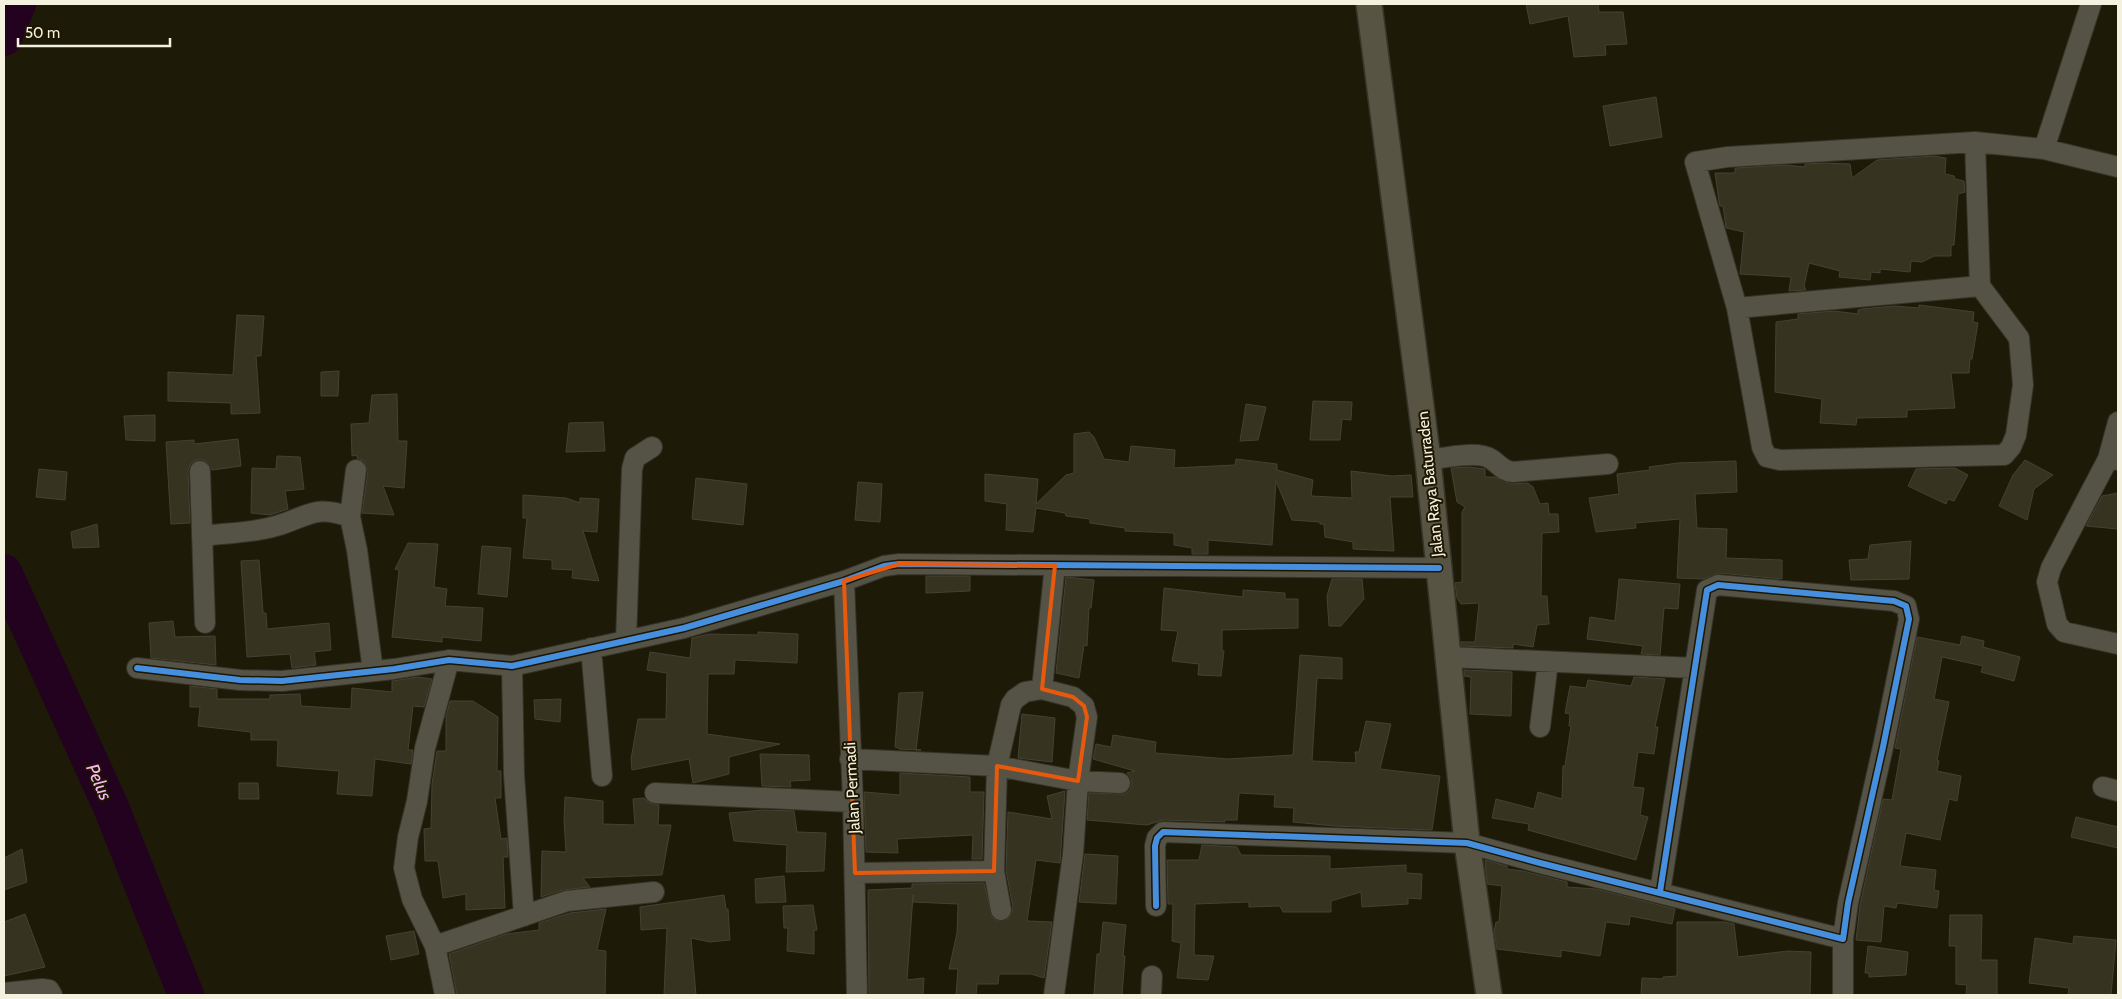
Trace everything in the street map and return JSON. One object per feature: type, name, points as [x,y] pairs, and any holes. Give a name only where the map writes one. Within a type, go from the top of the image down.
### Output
[{"type":"main road","name":"Jalan Raya Baturraden","points":[[1370,4],[1428,460],[1467,843],[1488,995]]},
{"type":"street","points":[[2044,149],[2091,4]]},
{"type":"street","points":[[1976,142],[1980,286],[2019,338],[2023,385],[2016,435],[2011,447],[2004,454],[1780,460],[1767,456],[1762,448],[1738,308],[1695,162],[1727,157],[1976,142],[2044,149],[2118,167]]},
{"type":"street","points":[[1738,308],[1980,286]]},
{"type":"street","points":[[2118,422],[2113,460],[2051,568],[2047,582],[2057,624],[2064,632],[2118,644]]},
{"type":"street","points":[[626,641],[632,469],[635,458],[652,447]]},
{"type":"street","points":[[1428,460],[1483,456],[1490,458],[1502,469],[1513,472],[1608,464]]},
{"type":"street","points":[[356,470],[350,517],[357,550],[373,671]]},
{"type":"street","points":[[200,471],[205,622]]},
{"type":"street","points":[[202,536],[276,527],[306,514],[319,512],[338,513],[350,517]]},
{"type":"street","points":[[137,668],[240,680],[282,681],[449,660],[512,666],[684,628],[844,581],[884,566],[899,564],[1438,568]]},
{"type":"street","points":[[1042,689],[1054,565]]},
{"type":"street","name":"Jalan Permadi","points":[[844,581],[853,802],[858,995]]},
{"type":"street","points":[[1660,892],[1707,590],[1714,586],[1894,601],[1906,606],[1909,612],[1907,628],[1848,903],[1843,939],[1843,995]]},
{"type":"street","points":[[591,648],[602,776]]},
{"type":"street","points":[[1448,657],[1695,668]]},
{"type":"street","points":[[445,995],[444,942],[412,899],[404,868],[425,748],[449,660]]},
{"type":"street","points":[[1540,727],[1548,662]]},
{"type":"street","points":[[512,666],[514,775],[524,916]]},
{"type":"street","points":[[1001,910],[994,871],[997,766],[1011,705],[1015,699],[1025,692],[1042,689],[1072,697],[1084,706],[1087,717],[1078,781],[1073,854],[1054,995]]},
{"type":"street","points":[[850,759],[997,766],[1078,781],[1120,783]]},
{"type":"street","points":[[655,793],[853,802]]},
{"type":"street","points":[[1156,906],[1155,846],[1157,838],[1163,832],[1467,843],[1843,939]]},
{"type":"street","points":[[855,873],[994,871]]},
{"type":"street","points":[[444,942],[567,901],[654,892]]},
{"type":"street","points":[[4,993],[42,989],[49,990],[52,995]]},
{"type":"highlighted area","points":[[899,564],[1055,565],[1042,689],[1073,697],[1084,706],[1087,717],[1078,781],[997,766],[994,871],[855,873],[844,581]]},
{"type":"building","points":[[1526,4],[1598,4],[1599,12],[1623,12],[1627,44],[1605,45],[1606,55],[1574,57],[1568,16],[1530,24]]},
{"type":"building","points":[[1656,97],[1662,137],[1610,146],[1603,106]]},
{"type":"building","points":[[1933,156],[1946,158],[1945,174],[1964,181],[1965,192],[1958,194],[1954,245],[1951,245],[1951,256],[1934,256],[1922,262],[1911,261],[1910,272],[1880,269],[1880,273],[1871,272],[1870,280],[1839,277],[1840,271],[1809,263],[1804,286],[1806,290],[1789,291],[1791,277],[1740,274],[1744,232],[1726,228],[1723,206],[1720,206],[1715,173],[1735,173],[1735,168],[1785,165],[1805,167],[1805,164],[1824,163],[1850,164],[1852,178],[1877,160]]},
{"type":"building","points":[[1919,305],[1974,312],[1973,322],[1978,323],[1969,373],[1951,373],[1955,408],[1907,410],[1907,417],[1857,418],[1856,425],[1820,423],[1822,399],[1775,392],[1776,322],[1798,319],[1798,314],[1834,311],[1858,314],[1858,310],[1862,309],[1894,306],[1919,308]]},
{"type":"building","points":[[237,315],[264,316],[261,356],[256,356],[260,413],[231,414],[231,403],[168,401],[168,372],[233,375]]},
{"type":"building","points":[[339,371],[338,396],[321,396],[321,372]]},
{"type":"building","points":[[397,394],[398,441],[407,441],[404,488],[383,486],[394,515],[362,513],[368,471],[364,461],[357,458],[357,455],[352,456],[351,424],[369,423],[372,395]]},
{"type":"building","points":[[1313,401],[1352,402],[1351,420],[1342,419],[1340,440],[1310,440]]},
{"type":"building","points":[[1246,404],[1266,407],[1258,440],[1240,441]]},
{"type":"building","points":[[155,415],[155,441],[126,440],[124,416]]},
{"type":"building","points":[[603,422],[605,451],[566,452],[569,423]]},
{"type":"building","points":[[1089,432],[1094,437],[1104,459],[1129,462],[1131,446],[1175,450],[1174,468],[1235,465],[1236,459],[1277,464],[1277,470],[1313,480],[1311,496],[1352,498],[1351,471],[1392,476],[1411,475],[1413,497],[1390,497],[1394,551],[1353,549],[1353,542],[1325,537],[1324,524],[1320,524],[1320,522],[1292,520],[1276,481],[1272,545],[1208,540],[1208,554],[1192,554],[1192,548],[1174,545],[1174,533],[1125,531],[1125,528],[1090,523],[1090,519],[1066,516],[1065,513],[1036,508],[1033,532],[1006,530],[1007,504],[985,501],[985,474],[1038,479],[1036,504],[1066,475],[1074,473],[1074,434]]},
{"type":"building","points":[[238,439],[241,466],[212,470],[206,461],[200,459],[190,465],[188,471],[190,523],[171,524],[166,442],[194,440],[194,444]]},
{"type":"building","points":[[277,456],[300,457],[304,489],[285,491],[288,509],[270,515],[251,513],[252,468],[276,469]]},
{"type":"building","points":[[2025,460],[2053,475],[2034,489],[2027,520],[1999,506],[2013,475]]},
{"type":"building","points":[[1736,461],[1737,492],[1695,494],[1697,528],[1727,529],[1726,558],[1782,560],[1782,579],[1719,573],[1703,579],[1677,578],[1680,519],[1635,523],[1636,528],[1596,532],[1589,498],[1619,494],[1617,474],[1650,470],[1649,467],[1678,463]]},
{"type":"building","points":[[1469,467],[1485,469],[1485,477],[1495,477],[1511,484],[1528,483],[1533,487],[1540,504],[1548,503],[1549,514],[1558,514],[1559,532],[1542,533],[1541,596],[1547,596],[1549,624],[1537,625],[1533,647],[1513,644],[1513,648],[1461,646],[1461,642],[1475,642],[1479,603],[1461,604],[1457,598],[1455,583],[1462,582],[1462,512],[1465,507],[1457,502],[1451,468]]},
{"type":"building","points":[[1955,468],[1968,475],[1954,501],[1948,499],[1946,504],[1908,486],[1916,469]]},
{"type":"building","points":[[39,469],[67,472],[65,500],[36,497]]},
{"type":"building","points":[[696,478],[747,484],[743,525],[692,519]]},
{"type":"building","points":[[858,482],[882,484],[880,522],[855,520]]},
{"type":"building","points":[[2118,493],[2118,529],[2086,526],[2102,496]]},
{"type":"building","points":[[523,495],[566,498],[580,503],[580,498],[599,499],[597,532],[583,531],[599,581],[572,578],[573,570],[552,569],[552,560],[523,558],[527,518],[523,518]]},
{"type":"building","points":[[97,524],[99,547],[73,548],[71,532]]},
{"type":"building","points":[[1911,541],[1909,579],[1851,580],[1849,560],[1868,559],[1870,545]]},
{"type":"building","points":[[408,543],[438,544],[434,587],[447,589],[445,606],[483,608],[481,641],[442,637],[442,642],[392,637],[399,570],[395,569]]},
{"type":"building","points":[[482,546],[511,548],[507,597],[478,594]]},
{"type":"building","points":[[259,560],[263,613],[266,613],[267,629],[329,623],[331,650],[314,652],[316,665],[292,668],[290,654],[247,657],[241,561]]},
{"type":"building","points":[[926,576],[970,576],[970,591],[926,593]]},
{"type":"building","points":[[1066,577],[1094,580],[1091,608],[1089,608],[1087,646],[1084,645],[1079,678],[1056,673]]},
{"type":"building","points":[[1332,579],[1362,579],[1364,599],[1341,626],[1329,626],[1327,596]]},
{"type":"building","points":[[1619,579],[1680,584],[1678,609],[1664,608],[1660,655],[1641,654],[1643,646],[1587,639],[1590,617],[1615,621]]},
{"type":"building","points":[[1164,588],[1243,597],[1243,590],[1285,593],[1285,599],[1298,599],[1298,628],[1222,630],[1222,651],[1224,651],[1221,676],[1198,675],[1199,664],[1172,661],[1178,631],[1161,630]]},
{"type":"building","points":[[173,621],[175,637],[215,636],[216,665],[151,658],[149,623]]},
{"type":"building","points":[[758,632],[798,634],[797,663],[735,660],[734,674],[708,674],[707,734],[780,744],[729,757],[729,774],[693,783],[689,759],[632,770],[631,759],[638,719],[666,719],[667,673],[647,670],[650,652],[690,658],[692,638],[709,634],[758,635]]},
{"type":"building","points":[[1962,636],[1984,641],[1983,647],[2020,657],[2014,681],[1981,672],[1983,666],[1942,657],[1934,699],[1949,702],[1937,760],[1939,761],[1937,771],[1961,776],[1957,801],[1949,799],[1940,840],[1906,833],[1900,866],[1936,870],[1934,890],[1939,891],[1937,908],[1897,903],[1896,908],[1884,906],[1881,942],[1856,940],[1860,905],[1883,799],[1892,800],[1901,749],[1895,748],[1917,637],[1960,645]]},
{"type":"building","points":[[1300,655],[1342,658],[1342,679],[1317,678],[1312,761],[1356,763],[1355,752],[1359,752],[1366,721],[1391,724],[1380,769],[1440,776],[1432,830],[1335,826],[1293,822],[1294,808],[1274,807],[1275,795],[1239,793],[1237,820],[1224,820],[1225,822],[1163,820],[1147,825],[1087,820],[1089,793],[1125,794],[1130,790],[1132,784],[1131,778],[1127,773],[1135,771],[1093,759],[1096,744],[1111,747],[1113,735],[1156,742],[1155,753],[1228,759],[1293,755]]},
{"type":"building","points":[[1464,670],[1512,672],[1511,716],[1470,714],[1471,677],[1464,676]]},
{"type":"building","points":[[418,677],[432,679],[424,707],[413,706],[408,750],[413,750],[411,764],[375,759],[372,796],[337,794],[339,771],[277,766],[278,740],[251,740],[251,732],[198,726],[200,707],[190,707],[190,686],[217,689],[217,699],[270,699],[270,695],[300,694],[301,706],[351,709],[352,688],[392,692],[392,681]]},
{"type":"building","points":[[1634,677],[1665,679],[1655,727],[1658,727],[1654,754],[1638,752],[1633,787],[1644,788],[1640,815],[1648,817],[1636,860],[1528,830],[1529,824],[1492,818],[1496,799],[1534,809],[1538,792],[1562,799],[1563,766],[1565,766],[1571,726],[1569,726],[1570,714],[1565,713],[1570,686],[1586,688],[1588,680],[1631,686]]},
{"type":"building","points":[[923,692],[916,750],[895,747],[899,693]]},
{"type":"building","points":[[561,699],[560,722],[535,719],[534,700]]},
{"type":"building","points":[[450,701],[473,701],[498,717],[497,771],[501,771],[501,798],[495,798],[501,839],[507,838],[508,857],[503,857],[505,908],[466,910],[466,894],[443,898],[438,861],[425,861],[424,829],[431,828],[432,784],[437,751],[446,751],[446,716]]},
{"type":"building","points":[[1022,714],[1055,718],[1052,762],[1018,758]]},
{"type":"building","points":[[760,754],[809,755],[810,780],[790,781],[791,787],[762,786]]},
{"type":"building","points":[[900,773],[970,777],[970,792],[984,792],[982,859],[972,859],[973,835],[897,839],[898,853],[866,852],[864,792],[900,795]]},
{"type":"building","points":[[239,783],[258,783],[259,799],[239,799]]},
{"type":"building","points":[[1065,791],[1060,863],[1036,860],[1027,921],[1052,922],[1044,978],[1031,974],[999,974],[998,984],[977,984],[976,995],[956,995],[958,969],[949,969],[957,933],[958,904],[913,902],[913,895],[907,980],[924,978],[923,995],[869,995],[868,890],[912,888],[912,884],[984,883],[992,917],[997,921],[1008,919],[1012,914],[1013,908],[1006,870],[1008,812],[1052,819],[1047,796]]},
{"type":"building","points":[[565,797],[603,801],[603,824],[635,825],[633,799],[644,798],[649,803],[659,805],[658,825],[671,825],[662,875],[583,878],[590,887],[563,890],[541,897],[542,851],[566,852]]},
{"type":"building","points":[[764,810],[794,811],[797,832],[826,833],[824,871],[786,872],[787,845],[734,841],[729,813]]},
{"type":"building","points":[[2076,817],[2118,827],[2118,848],[2071,837]]},
{"type":"building","points":[[1202,845],[1237,847],[1241,855],[1330,856],[1330,869],[1406,865],[1406,873],[1422,874],[1421,899],[1408,898],[1408,904],[1362,907],[1361,892],[1331,901],[1331,912],[1283,912],[1280,906],[1249,907],[1249,902],[1195,904],[1194,955],[1214,956],[1208,980],[1177,978],[1181,943],[1172,941],[1173,904],[1168,904],[1167,860],[1199,860]]},
{"type":"building","points":[[22,849],[27,882],[4,890],[4,858]]},
{"type":"building","points":[[1085,854],[1118,856],[1116,904],[1079,902]]},
{"type":"building","points":[[1485,860],[1507,866],[1507,869],[1567,882],[1567,887],[1596,889],[1675,909],[1672,924],[1630,916],[1629,925],[1606,922],[1600,956],[1561,950],[1561,957],[1497,949],[1494,932],[1496,922],[1499,922],[1502,886],[1487,884]]},
{"type":"building","points":[[784,876],[786,902],[756,903],[755,879]]},
{"type":"building","points":[[724,895],[726,909],[728,909],[730,940],[710,942],[691,938],[696,995],[664,995],[667,928],[641,930],[640,907]]},
{"type":"building","points":[[813,905],[817,930],[814,930],[814,954],[787,951],[788,928],[784,928],[783,906]]},
{"type":"building","points":[[606,909],[597,950],[606,951],[605,995],[457,995],[449,954],[506,934],[539,930],[539,923],[570,913]]},
{"type":"building","points":[[25,914],[45,967],[4,976],[4,922]]},
{"type":"building","points":[[1950,915],[1982,915],[1981,960],[1997,960],[1997,995],[1966,995],[1967,985],[1956,984],[1956,946],[1949,946]]},
{"type":"building","points":[[1103,922],[1126,925],[1122,995],[1094,994],[1097,954],[1100,954]]},
{"type":"building","points":[[1677,922],[1725,922],[1734,924],[1738,957],[1788,951],[1811,952],[1810,995],[1641,995],[1642,978],[1663,979],[1663,977],[1677,976]]},
{"type":"building","points":[[414,931],[419,954],[391,960],[386,936]]},
{"type":"building","points":[[2074,936],[2116,940],[2111,995],[2068,995],[2069,988],[2029,983],[2035,938],[2073,944]]},
{"type":"building","points":[[1868,946],[1908,952],[1906,975],[1869,977],[1869,973],[1865,973]]},
{"type":"waterway","name":"Pelus","points":[[4,38],[18,4]]},
{"type":"waterway","name":"Pelus","points":[[4,572],[111,807],[186,995]]},
{"type":"cycle path","points":[[137,668],[240,680],[282,681],[394,669],[449,660],[512,666],[684,628],[844,581],[884,566],[899,564],[1439,568]]},
{"type":"cycle path","points":[[1156,906],[1155,846],[1157,838],[1163,832],[1467,843],[1843,939],[1848,903],[1909,619],[1906,606],[1894,601],[1718,585],[1707,590],[1660,892]]}]
